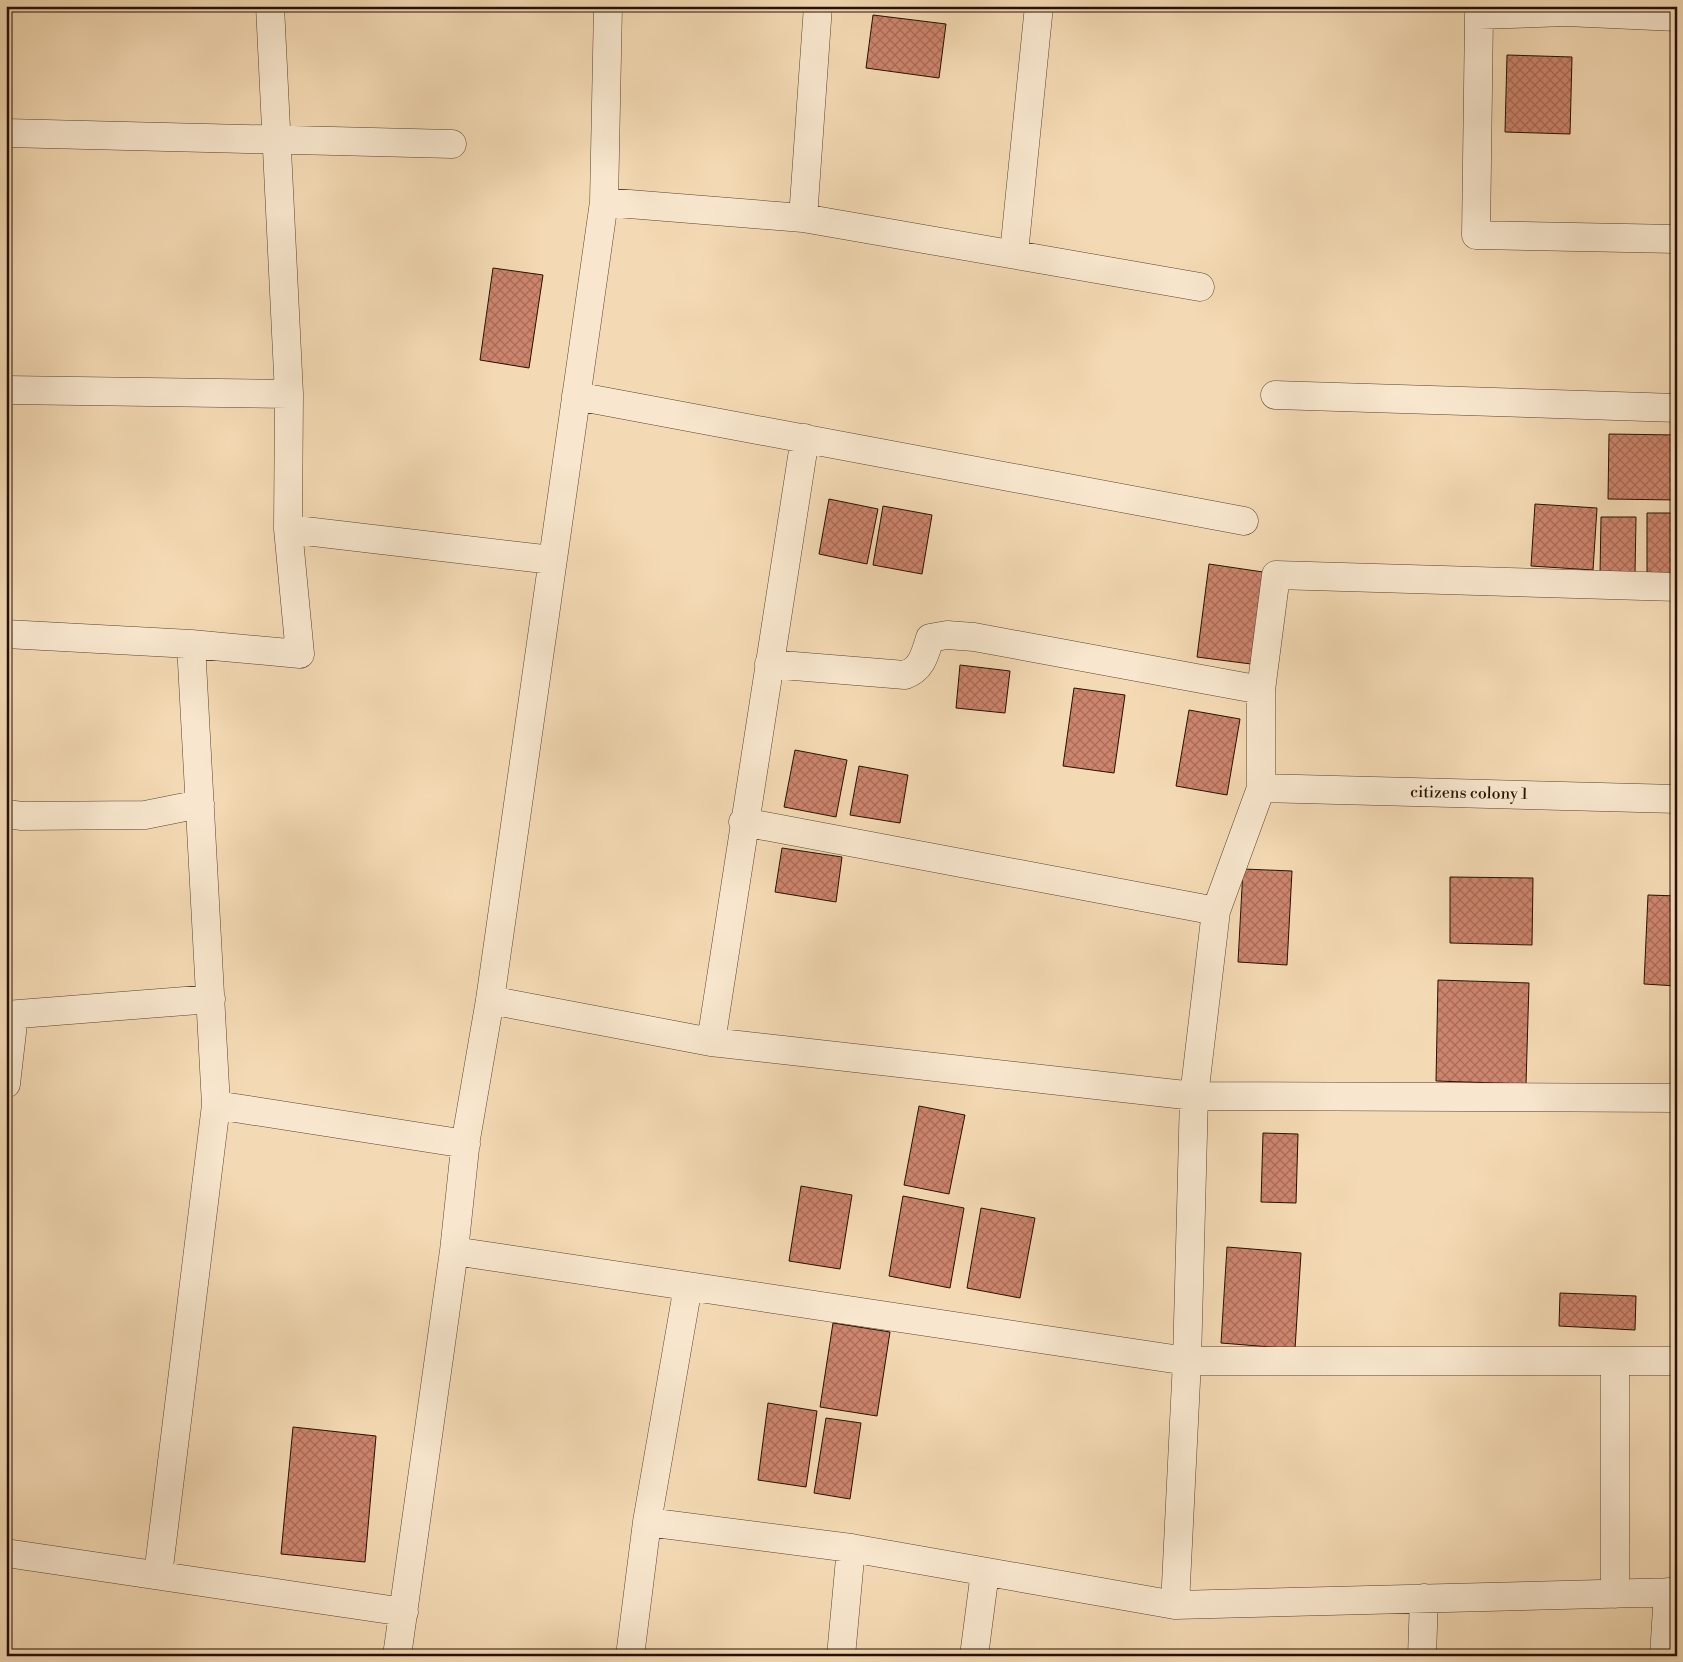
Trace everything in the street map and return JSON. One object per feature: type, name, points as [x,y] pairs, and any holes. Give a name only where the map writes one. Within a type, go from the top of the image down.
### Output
[{"type":"street","points":[[6,634],[191,644],[300,654],[288,529],[289,394],[270,6]]},
{"type":"street","points":[[397,1656],[454,1251],[466,1144],[490,1000],[604,202],[608,6]]},
{"type":"street","points":[[804,218],[818,6]]},
{"type":"street","points":[[1014,253],[1039,6]]},
{"type":"street","points":[[1677,17],[1566,12],[1479,15],[1476,235],[1677,238]]},
{"type":"street","points":[[6,133],[452,144]]},
{"type":"street","points":[[604,202],[804,218],[1014,253],[1200,287]]},
{"type":"street","points":[[6,390],[289,394]]},
{"type":"street","points":[[1275,395],[1677,408]]},
{"type":"street","points":[[576,396],[1244,521]]},
{"type":"street","points":[[711,1042],[743,822],[805,438]]},
{"type":"street","points":[[288,529],[552,560]]},
{"type":"street","points":[[1176,1605],[1187,1361],[1194,1096],[1216,911],[1261,788],[1261,690],[1276,575],[1677,588]]},
{"type":"street","points":[[769,664],[905,676],[914,672],[924,658],[930,638],[947,635],[974,637],[1261,690]]},
{"type":"street","points":[[158,1575],[216,1105],[191,644]]},
{"type":"street","name":"citizens colony 1","points":[[1261,788],[1677,799]]},
{"type":"street","points":[[6,814],[22,816],[145,815],[200,804]]},
{"type":"street","points":[[743,822],[1216,911]]},
{"type":"street","points":[[6,1084],[10,1015],[211,999]]},
{"type":"street","points":[[490,1000],[711,1042],[1194,1096],[1677,1098]]},
{"type":"street","points":[[216,1105],[466,1144]]},
{"type":"street","points":[[454,1251],[1187,1361],[1677,1361]]},
{"type":"street","points":[[630,1656],[647,1522],[688,1286]]},
{"type":"street","points":[[1615,1360],[1615,1594]]},
{"type":"street","points":[[647,1522],[850,1548],[1176,1605],[1672,1592],[1664,1656]]},
{"type":"street","points":[[841,1656],[850,1548]]},
{"type":"street","points":[[6,1553],[404,1612]]},
{"type":"street","points":[[974,1656],[985,1572]]},
{"type":"street","points":[[1422,1656],[1424,1598]]},
{"type":"building","points":[[873,15],[946,24],[939,78],[866,68]]},
{"type":"building","points":[[1507,55],[1572,57],[1570,134],[1505,132]]},
{"type":"building","points":[[493,268],[543,275],[529,368],[480,360]]},
{"type":"building","points":[[1609,434],[1677,435],[1677,500],[1608,499]]},
{"type":"building","points":[[829,499],[878,509],[867,564],[819,554]]},
{"type":"building","points":[[1535,504],[1597,508],[1593,570],[1531,566]]},
{"type":"building","points":[[883,506],[932,515],[922,574],[873,565]]},
{"type":"building","points":[[1647,513],[1677,513],[1677,573],[1647,573]]},
{"type":"building","points":[[1601,517],[1636,517],[1635,574],[1600,574]]},
{"type":"building","points":[[1209,564],[1263,572],[1251,664],[1197,657]]},
{"type":"building","points":[[960,665],[1010,671],[1005,713],[956,708]]},
{"type":"building","points":[[1074,688],[1125,695],[1114,773],[1063,766]]},
{"type":"building","points":[[1189,710],[1240,719],[1227,795],[1176,786]]},
{"type":"building","points":[[795,750],[847,760],[836,817],[784,807]]},
{"type":"building","points":[[859,766],[908,775],[900,823],[850,815]]},
{"type":"building","points":[[782,848],[842,857],[836,902],[775,892]]},
{"type":"building","points":[[1243,869],[1292,871],[1287,965],[1238,962]]},
{"type":"building","points":[[1450,877],[1533,878],[1532,945],[1450,943]]},
{"type":"building","points":[[1648,895],[1677,896],[1677,986],[1644,984]]},
{"type":"building","points":[[1438,980],[1529,983],[1526,1084],[1436,1081]]},
{"type":"building","points":[[919,1106],[965,1115],[949,1194],[904,1185]]},
{"type":"building","points":[[1263,1133],[1298,1134],[1296,1203],[1261,1202]]},
{"type":"building","points":[[801,1186],[852,1195],[840,1269],[789,1261]]},
{"type":"building","points":[[903,1196],[964,1208],[950,1288],[889,1276]]},
{"type":"building","points":[[981,1208],[1035,1218],[1020,1298],[967,1288]]},
{"type":"building","points":[[1227,1247],[1301,1253],[1295,1349],[1221,1343]]},
{"type":"building","points":[[1560,1293],[1636,1296],[1635,1330],[1559,1326]]},
{"type":"building","points":[[833,1323],[890,1332],[877,1416],[820,1407]]},
{"type":"building","points":[[768,1403],[817,1411],[806,1487],[758,1480]]},
{"type":"building","points":[[826,1418],[861,1423],[850,1499],[814,1493]]},
{"type":"building","points":[[293,1427],[376,1436],[365,1562],[281,1554]]}]
